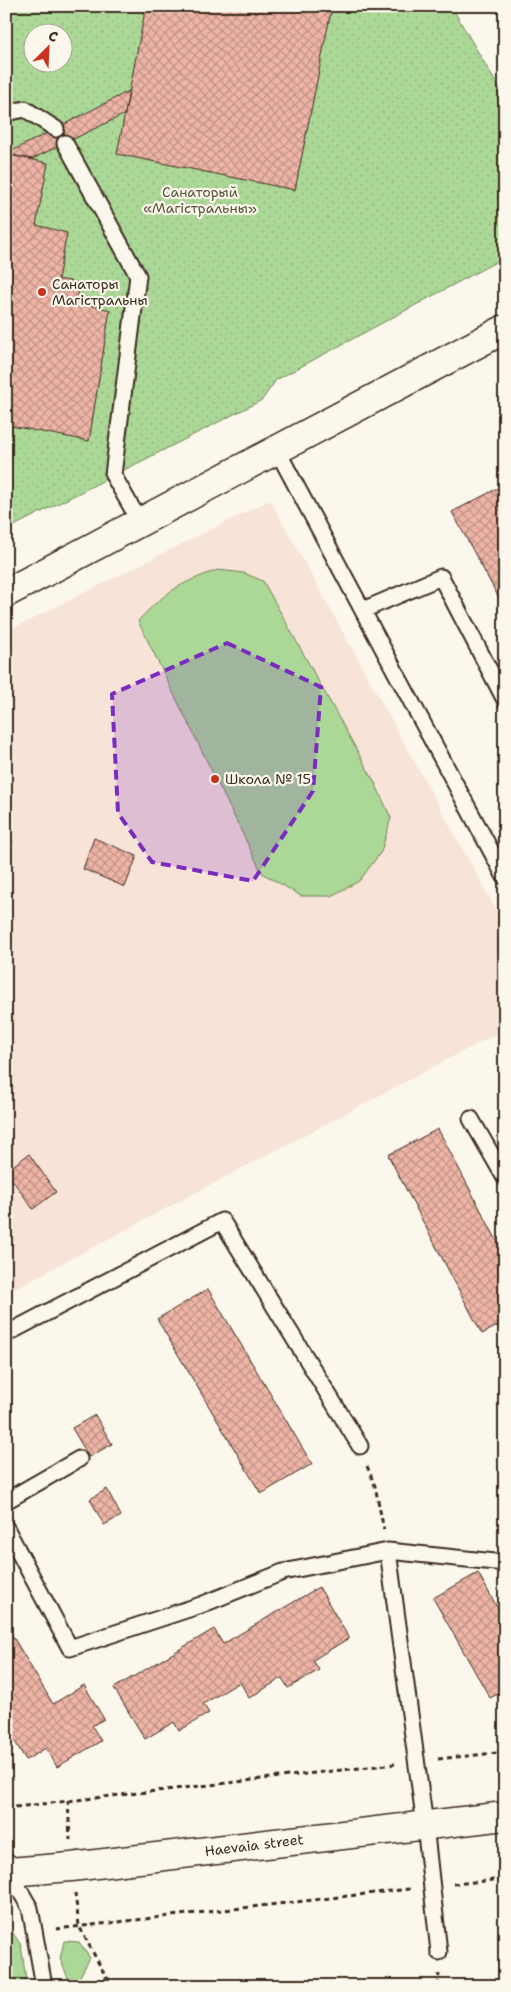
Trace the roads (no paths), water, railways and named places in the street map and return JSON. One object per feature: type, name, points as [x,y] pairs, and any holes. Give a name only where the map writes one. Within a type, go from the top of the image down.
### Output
[{"type":"street","points":[[6,593],[505,329]]},
{"type":"street","name":"Haevaia street","points":[[7,1871],[71,1867],[505,1816]]},
{"type":"lane","points":[[6,113],[25,109],[56,128]]},
{"type":"lane","points":[[65,143],[138,276],[113,475],[140,522]]},
{"type":"lane","points":[[277,450],[505,877]]},
{"type":"lane","points":[[363,610],[441,578],[505,700]]},
{"type":"lane","points":[[471,1119],[505,1178]]},
{"type":"lane","points":[[6,1334],[222,1221],[360,1446]]},
{"type":"lane","points":[[6,1501],[79,1459]]},
{"type":"lane","points":[[6,1528],[70,1648],[201,1605],[283,1572],[388,1551],[505,1563]]},
{"type":"lane","points":[[388,1551],[426,1825],[439,1952]]},
{"type":"lane","points":[[7,1871],[30,1908],[44,1986]]},
{"type":"place","name":"Санаторы Магістральны","points":[[42,292]]},
{"type":"place","name":"Школа № 15","points":[[215,779]]},
{"type":"park label","name":"Санаторый «Магістральны»","points":[[200,200]]}]
